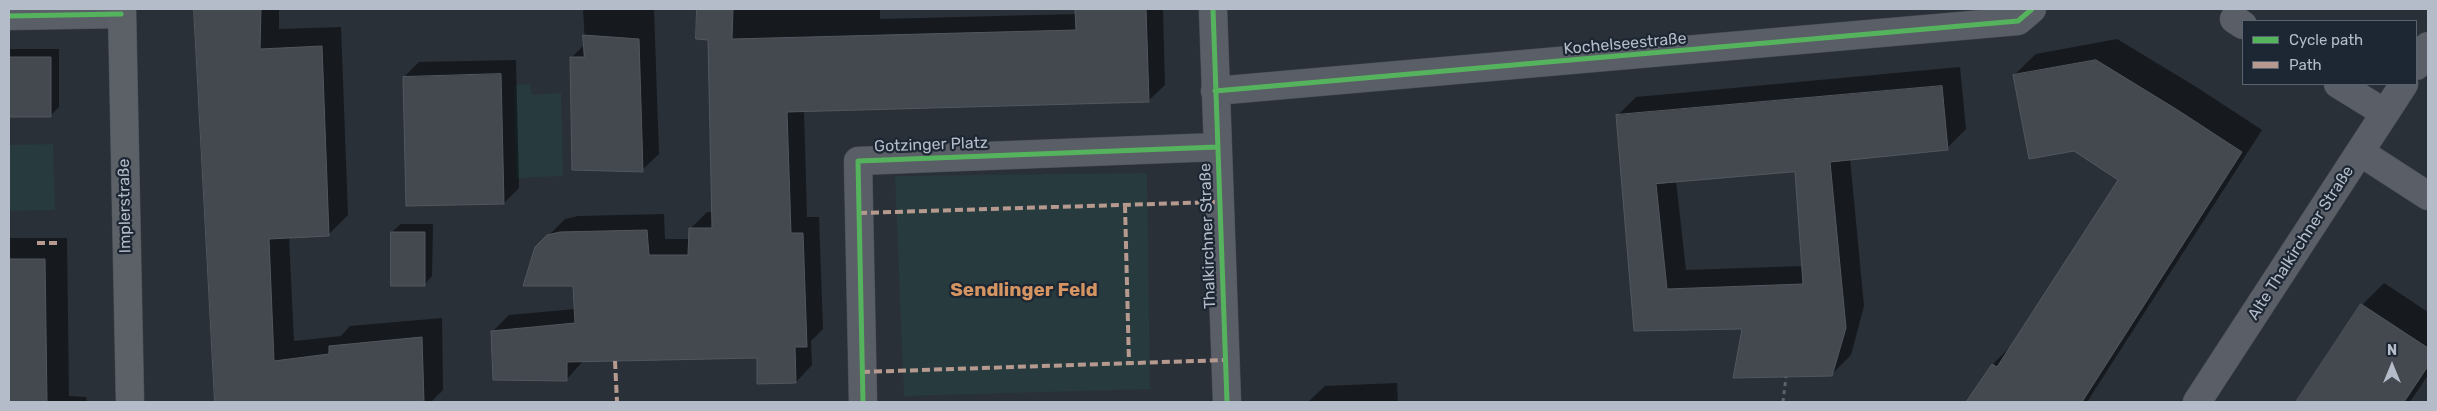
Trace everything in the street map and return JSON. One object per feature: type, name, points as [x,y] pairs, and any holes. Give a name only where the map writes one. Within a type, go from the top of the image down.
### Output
[{"type":"main road","name":"Implerstraße","points":[[122,12],[130,402]]},
{"type":"street","name":"Thalkirchner Straße","points":[[1213,9],[1227,402]]},
{"type":"street","name":"Kochelseestraße","points":[[1215,91],[2018,21],[2032,9]]},
{"type":"street","points":[[9,16],[122,12]]},
{"type":"street","points":[[2417,64],[2428,46]]},
{"type":"street","points":[[2340,85],[2385,113]]},
{"type":"street","name":"Alte Thalkirchner Straße","points":[[2197,402],[2403,85]]},
{"type":"street","name":"Gotzinger Platz","points":[[862,402],[858,161],[1217,146]]},
{"type":"street","points":[[2360,152],[2428,196]]},
{"type":"path","points":[[1784,402],[1786,376]]},
{"type":"green space","points":[[530,84],[532,95],[561,93],[563,176],[516,178],[514,85]]},
{"type":"green space","points":[[53,144],[55,210],[9,211],[9,145]]},
{"type":"green space","points":[[1147,173],[1150,389],[904,396],[895,176]]},
{"type":"building","points":[[194,9],[261,9],[260,49],[322,46],[329,236],[269,239],[274,361],[329,354],[329,346],[422,337],[424,402],[215,402]]},
{"type":"building","points":[[697,9],[733,9],[732,39],[1076,30],[1075,9],[1146,9],[1149,102],[787,112],[791,233],[803,233],[807,347],[795,347],[796,383],[757,384],[757,358],[567,362],[567,381],[493,380],[491,331],[575,323],[573,286],[523,286],[535,247],[547,235],[560,232],[647,230],[649,255],[688,255],[689,228],[712,228],[708,40],[696,39]]},
{"type":"building","points":[[583,35],[639,39],[643,172],[572,170],[570,57],[584,57]]},
{"type":"building","points":[[9,57],[51,57],[51,117],[9,117]]},
{"type":"building","points":[[2096,60],[2242,152],[2082,402],[1966,402],[1992,364],[1997,367],[2118,180],[2074,151],[2029,159],[2013,75]]},
{"type":"building","points":[[501,74],[504,204],[406,206],[403,77]]},
{"type":"building","points":[[1942,86],[1948,150],[1830,162],[1846,328],[1832,376],[1733,378],[1742,329],[1634,331],[1616,115]],"holes":[[[1795,172],[1803,284],[1667,289],[1656,184]]]},
{"type":"building","points":[[391,232],[425,232],[425,286],[391,286]]},
{"type":"building","points":[[9,259],[45,259],[47,402],[9,402]]},
{"type":"building","points":[[2361,304],[2428,348],[2428,366],[2404,402],[2296,402]]},
{"type":"marked path","points":[[859,213],[1218,202]]},
{"type":"marked path","points":[[1125,205],[1129,364]]},
{"type":"marked path","points":[[37,243],[60,243]]},
{"type":"marked path","points":[[862,372],[1225,360]]},
{"type":"marked path","points":[[615,361],[617,402]]},
{"type":"cycle path","points":[[1213,9],[1227,402]]},
{"type":"cycle path","points":[[1215,91],[2018,21],[2032,9]]},
{"type":"cycle path","points":[[9,16],[121,14]]},
{"type":"cycle path","points":[[863,402],[858,161],[1217,147]]},
{"type":"district","name":"Sendlinger Feld","points":[[1024,291]]}]
